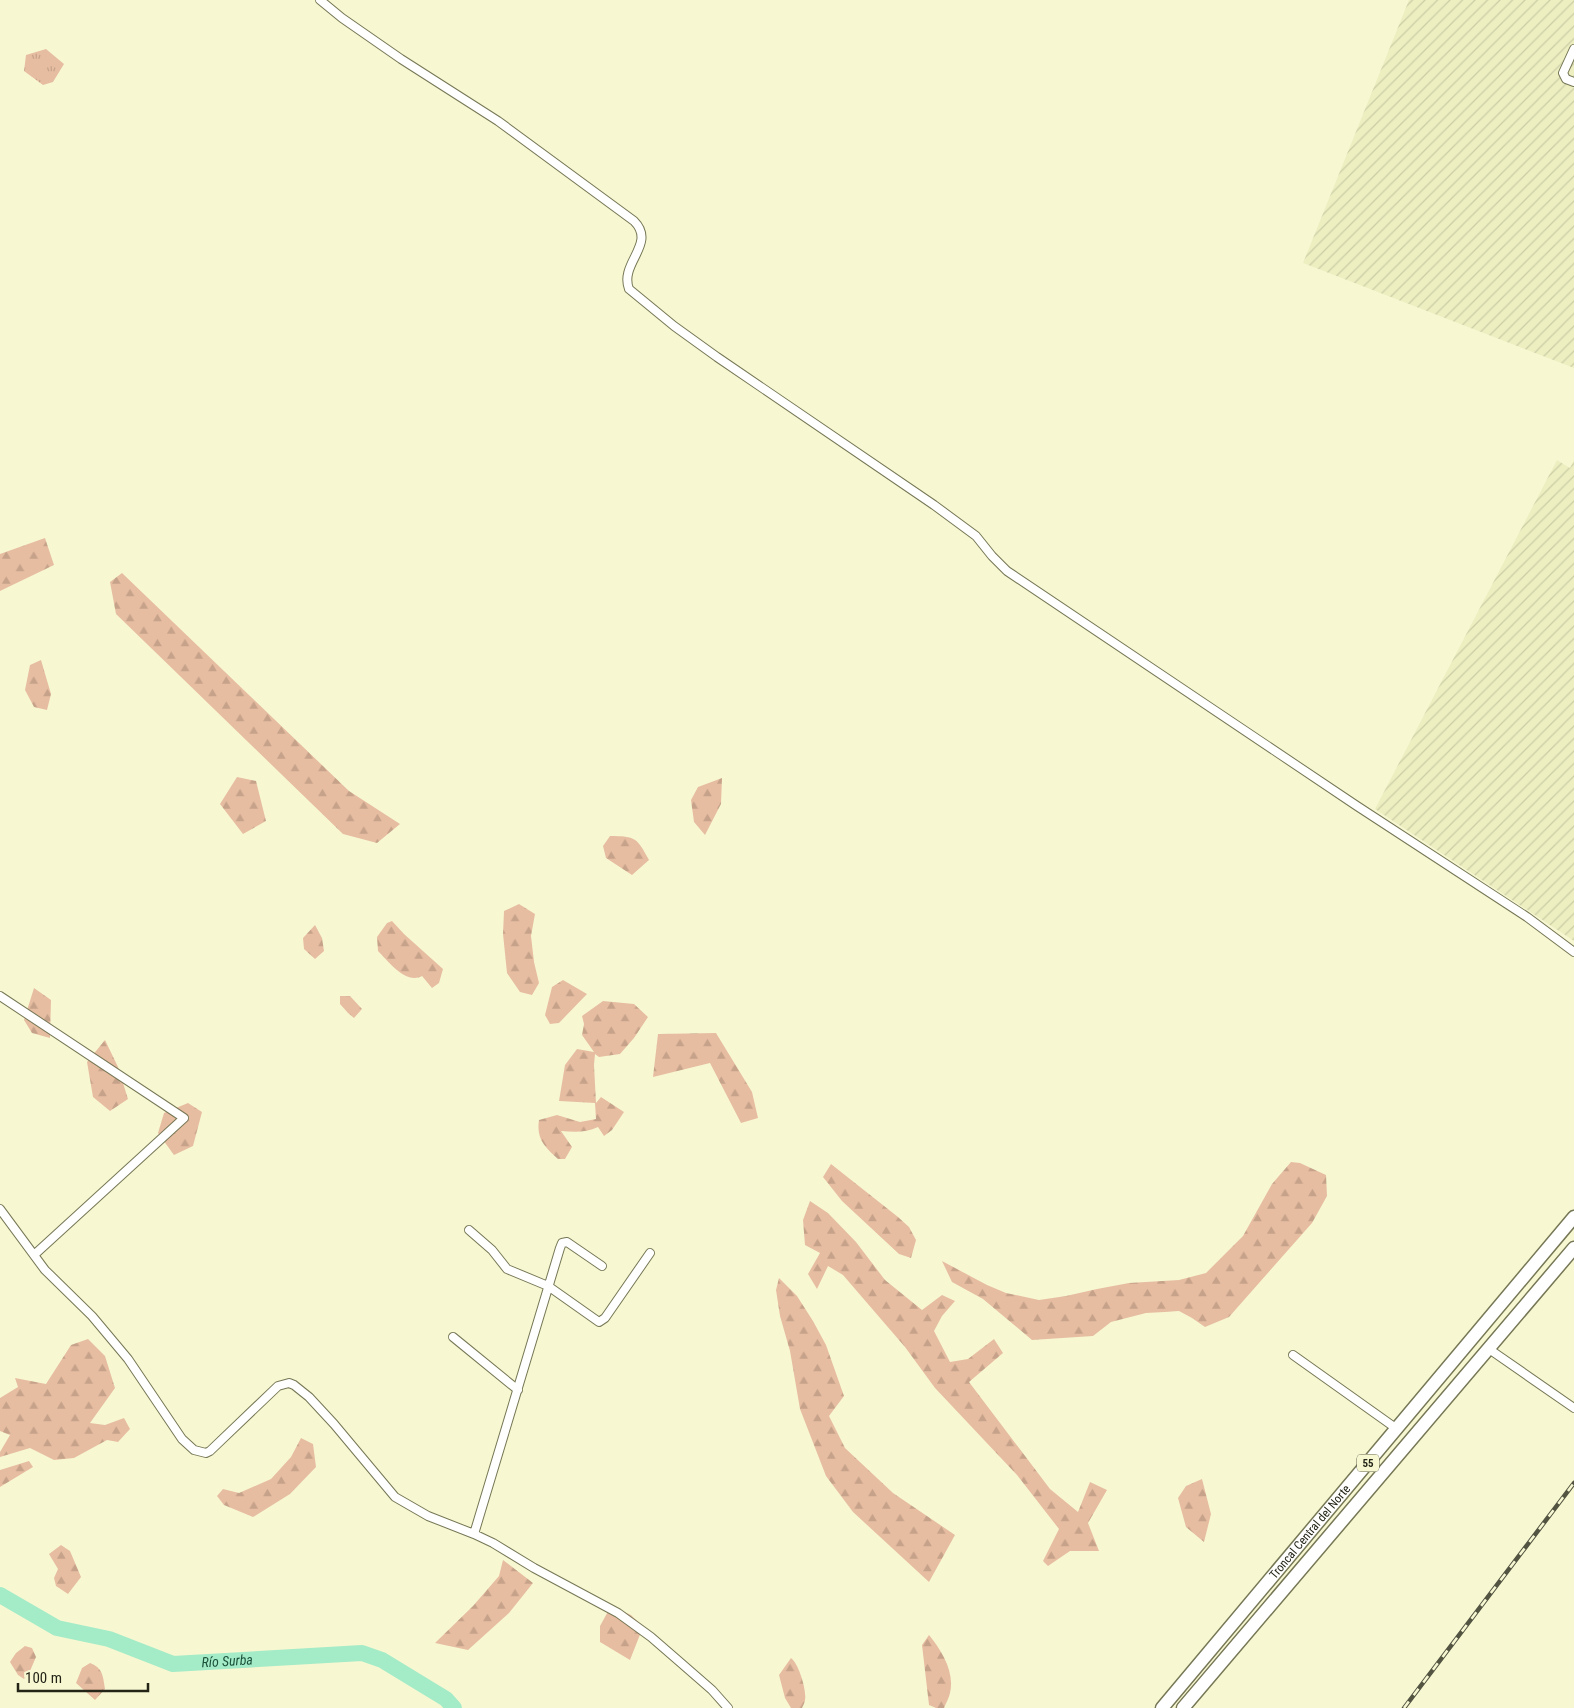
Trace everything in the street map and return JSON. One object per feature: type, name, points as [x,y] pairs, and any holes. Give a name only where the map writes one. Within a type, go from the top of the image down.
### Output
[{"type":"highway","name":"Troncal Central del Norte","points":[[1162,1708],[1574,1217]]},
{"type":"highway","name":"Troncal Central del Norte","points":[[1183,1708],[1574,1248]]},
{"type":"street","points":[[320,0],[342,18],[498,122],[634,221],[640,227],[642,240],[627,274],[626,283],[628,289],[674,326],[948,515],[976,536],[1007,571],[1340,795],[1526,917],[1574,952]]},
{"type":"street","points":[[1574,49],[1563,73],[1566,79],[1574,82]]},
{"type":"street","points":[[0,996],[184,1118],[34,1256]]},
{"type":"street","points":[[0,1209],[34,1256],[57,1283],[92,1316],[113,1340],[145,1382],[182,1439],[194,1450],[206,1454],[210,1452],[278,1386],[289,1383],[294,1385],[320,1408],[395,1497],[428,1516],[493,1543],[534,1568],[618,1613],[651,1637],[712,1690],[728,1708]]},
{"type":"street","points":[[468,1230],[492,1250],[507,1269],[548,1286],[600,1322],[605,1318],[650,1253]]},
{"type":"street","points":[[474,1534],[562,1243],[567,1242],[602,1266]]},
{"type":"street","points":[[453,1337],[518,1390]]},
{"type":"street","points":[[1489,1349],[1574,1408]]},
{"type":"street","points":[[1293,1355],[1397,1429]]},
{"type":"shaded area","points":[[1409,0],[1574,0],[1574,368],[1303,263]]},
{"type":"shaded area","points":[[1557,460],[1570,468],[1574,460],[1574,941],[1375,809]]},
{"type":"green space","points":[[46,49],[64,64],[53,82],[43,85],[24,71],[26,55]]},
{"type":"green space","points":[[45,538],[54,565],[0,591],[0,554]]},
{"type":"green space","points":[[122,573],[349,791],[400,824],[377,843],[343,834],[116,614],[110,582]]},
{"type":"green space","points":[[41,660],[51,694],[47,710],[34,707],[25,690],[30,665]]},
{"type":"green space","points":[[237,777],[256,781],[266,821],[243,834],[220,804]]},
{"type":"green space","points":[[722,778],[721,804],[705,835],[694,822],[691,800],[698,787]]},
{"type":"green space","points":[[610,836],[635,840],[642,847],[649,860],[632,875],[606,858],[603,846]]},
{"type":"green space","points":[[519,904],[535,914],[531,936],[539,983],[532,995],[520,992],[507,973],[503,934],[504,911]]},
{"type":"green space","points":[[392,921],[443,969],[439,983],[432,988],[422,976],[410,977],[398,971],[378,951],[377,937],[387,923]]},
{"type":"green space","points":[[315,925],[322,938],[324,951],[315,959],[304,949],[303,938]]},
{"type":"green space","points":[[563,980],[587,994],[559,1023],[550,1024],[545,1015],[552,987]]},
{"type":"green space","points":[[34,988],[51,1000],[50,1038],[32,1033],[24,1020]]},
{"type":"green space","points":[[340,996],[350,996],[362,1009],[354,1018],[340,1004]]},
{"type":"green space","points":[[603,1001],[634,1004],[648,1017],[634,1038],[620,1054],[599,1057],[595,1054],[596,1103],[601,1097],[624,1112],[612,1130],[604,1136],[598,1127],[575,1132],[561,1131],[572,1147],[565,1159],[558,1159],[549,1151],[540,1138],[539,1120],[557,1115],[580,1122],[596,1119],[595,1103],[559,1101],[565,1065],[577,1049],[594,1052],[582,1035],[584,1024],[582,1016]]},
{"type":"green space","points":[[716,1033],[752,1092],[758,1118],[741,1123],[710,1063],[653,1077],[658,1034]]},
{"type":"green space","points":[[105,1040],[118,1067],[128,1099],[110,1111],[93,1097],[87,1062]]},
{"type":"green space","points":[[188,1103],[202,1112],[193,1146],[174,1155],[158,1133],[164,1113]]},
{"type":"green space","points":[[1291,1162],[1300,1163],[1326,1175],[1327,1196],[1312,1223],[1229,1317],[1205,1327],[1179,1311],[1146,1313],[1111,1322],[1093,1336],[1032,1340],[983,1299],[952,1282],[942,1261],[1006,1293],[1039,1300],[1129,1283],[1179,1280],[1206,1273],[1243,1236],[1272,1184]]},
{"type":"green space","points":[[831,1164],[909,1227],[916,1240],[911,1258],[899,1254],[842,1201],[823,1177]]},
{"type":"green space","points":[[810,1201],[828,1213],[856,1242],[885,1280],[922,1310],[942,1295],[955,1301],[942,1316],[934,1331],[950,1362],[968,1359],[994,1339],[1003,1353],[969,1382],[1050,1489],[1078,1512],[1090,1482],[1107,1490],[1088,1523],[1099,1551],[1070,1551],[1048,1566],[1043,1561],[1059,1529],[1017,1475],[935,1388],[905,1347],[843,1275],[828,1266],[817,1289],[808,1274],[820,1253],[805,1245],[803,1220]]},
{"type":"green space","points":[[779,1278],[797,1296],[826,1345],[844,1396],[829,1416],[845,1448],[893,1493],[955,1535],[929,1582],[853,1512],[826,1476],[800,1409],[790,1351],[780,1316],[776,1290]]},
{"type":"green space","points":[[88,1339],[105,1356],[115,1388],[90,1423],[105,1425],[124,1418],[130,1429],[118,1442],[107,1440],[74,1458],[54,1460],[30,1448],[0,1457],[0,1452],[10,1435],[0,1431],[0,1398],[18,1387],[15,1378],[46,1384],[71,1345]]},
{"type":"green space","points":[[301,1438],[313,1444],[316,1467],[290,1494],[253,1517],[224,1505],[217,1496],[223,1489],[239,1493],[271,1479],[291,1457]]},
{"type":"green space","points":[[29,1461],[33,1467],[0,1487],[0,1470]]},
{"type":"green space","points":[[1202,1479],[1211,1514],[1204,1542],[1186,1527],[1178,1498],[1186,1486]]},
{"type":"green space","points":[[61,1545],[70,1551],[81,1577],[68,1594],[56,1586],[54,1578],[58,1569],[49,1554]]},
{"type":"green space","points":[[503,1560],[533,1583],[509,1613],[468,1650],[435,1643],[473,1606],[499,1576]]},
{"type":"green space","points":[[611,1606],[631,1615],[643,1627],[630,1660],[600,1642],[600,1626]]},
{"type":"green space","points":[[929,1635],[943,1655],[951,1677],[950,1693],[944,1708],[936,1708],[929,1705],[922,1645]]},
{"type":"green space","points":[[25,1646],[32,1648],[36,1657],[24,1679],[18,1675],[10,1662],[16,1653]]},
{"type":"green space","points":[[791,1658],[797,1666],[804,1684],[805,1702],[802,1708],[791,1708],[785,1698],[779,1675]]},
{"type":"green space","points":[[90,1663],[100,1670],[105,1689],[95,1700],[76,1683],[82,1668]]},
{"type":"waterway","name":"Río Surba","points":[[0,1595],[57,1628],[109,1639],[173,1664],[362,1653],[382,1660],[446,1699],[454,1708]]},
{"type":"railway","points":[[1404,1708],[1574,1483]]}]
